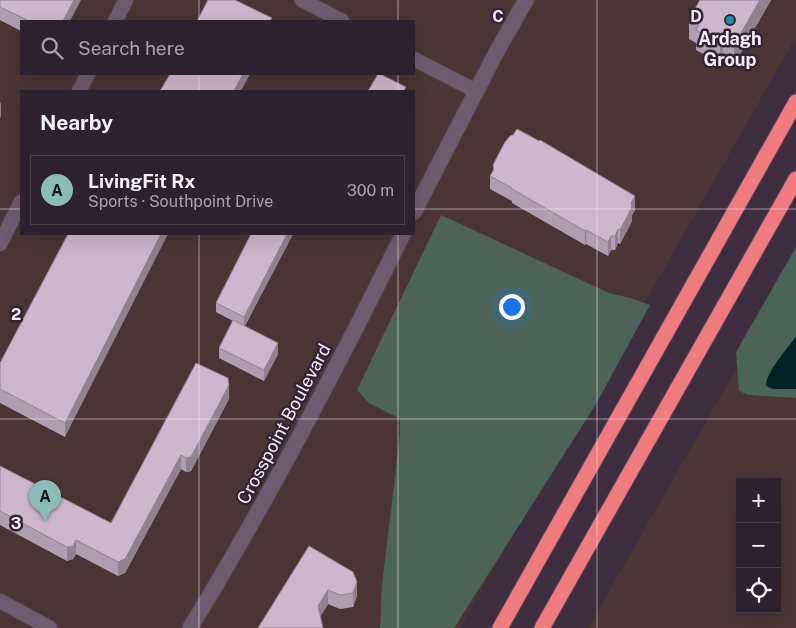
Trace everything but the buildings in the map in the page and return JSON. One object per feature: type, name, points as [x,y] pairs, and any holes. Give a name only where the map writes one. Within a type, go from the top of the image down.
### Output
[{"type":"highway","points":[[500,628],[796,102]]},
{"type":"highway","points":[[542,628],[796,179]]},
{"type":"street","points":[[116,20],[126,0]]},
{"type":"street","points":[[302,0],[340,20]]},
{"type":"street","points":[[415,210],[476,91],[526,0]]},
{"type":"street","points":[[415,60],[476,91]]},
{"type":"street","points":[[80,90],[87,75]]},
{"type":"street","points":[[0,244],[20,204]]},
{"type":"street","name":"Crosspoint Boulevard","points":[[190,628],[231,561],[310,418],[402,235]]},
{"type":"street","points":[[0,601],[50,628]]},
{"type":"shaded area","points":[[0,0],[796,0],[796,37],[460,628],[0,628]]},
{"type":"shaded area","points":[[441,215],[609,293],[650,305],[596,404],[454,628],[380,628],[382,585],[400,434],[400,419],[369,403],[357,390]]},
{"type":"shaded area","points":[[796,247],[796,398],[749,395],[739,391],[736,352]]},
{"type":"shaded area","points":[[796,264],[796,628],[588,628]]},
{"type":"shaded area","points":[[796,336],[796,389],[773,389],[766,386],[773,367]]},
{"type":"place","name":"Ardagh Group","points":[[730,20]]},
{"type":"place","name":"LivingFit Rx","points":[[45,521]]}]
